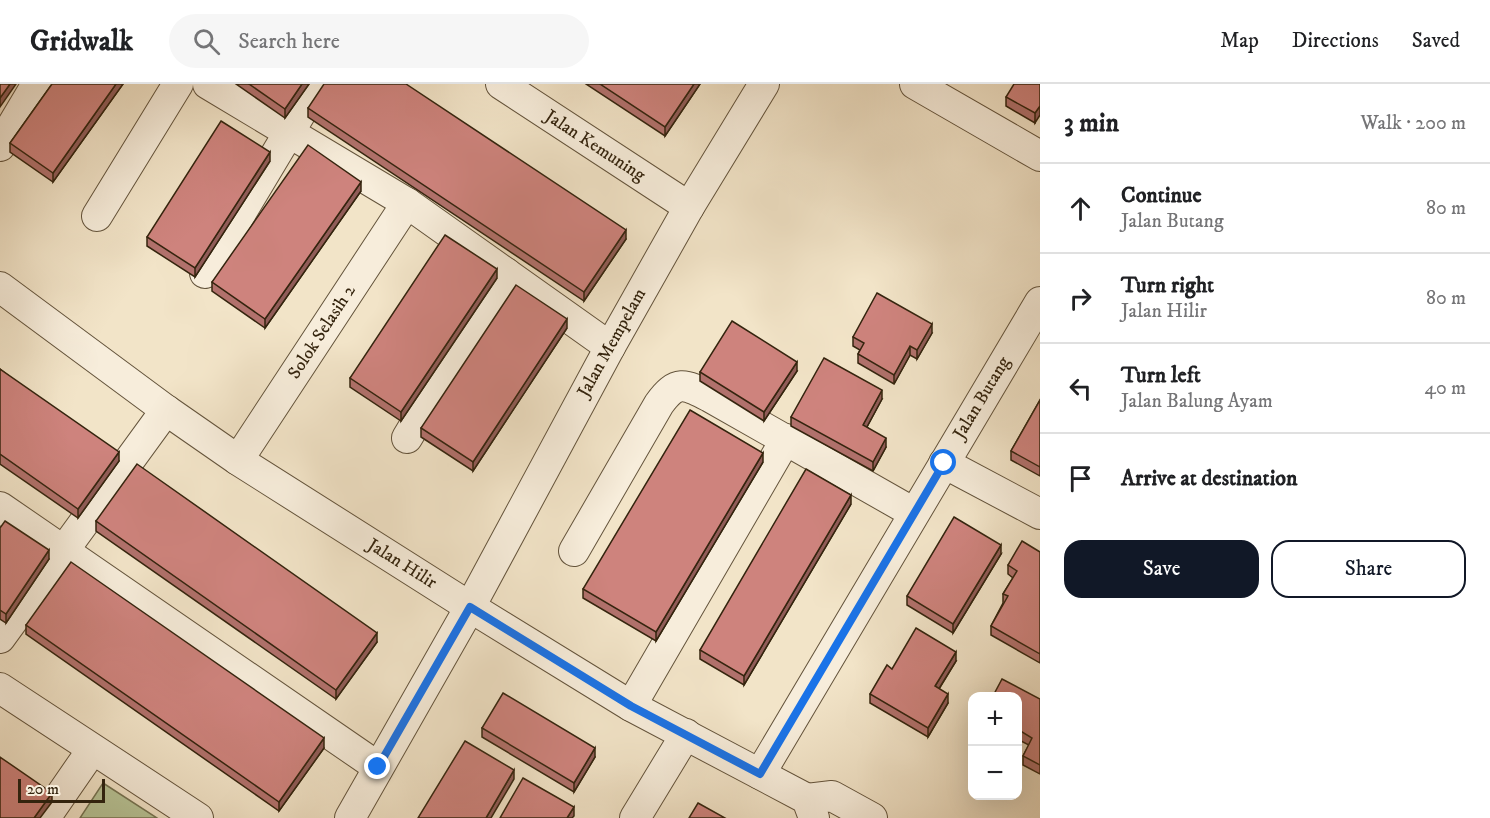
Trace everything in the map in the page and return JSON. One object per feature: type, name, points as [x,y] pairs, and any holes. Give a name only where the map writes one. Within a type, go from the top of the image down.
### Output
[{"type":"street","points":[[0,146],[37,84]]},
{"type":"street","points":[[97,216],[178,84]]},
{"type":"street","points":[[208,84],[407,203],[609,347]]},
{"type":"street","points":[[205,273],[318,84]]},
{"type":"street","name":"Jalan Kemuning","points":[[501,84],[688,207]]},
{"type":"street","points":[[915,84],[1040,156]]},
{"type":"street","name":"Jalan Mempelam","points":[[350,818],[470,607],[609,347],[754,88]]},
{"type":"street","name":"Solok Selasih 2","points":[[238,460],[407,203]]},
{"type":"street","points":[[407,438],[506,273]]},
{"type":"street","name":"Jalan Hilir","points":[[0,286],[166,410],[238,460],[631,706],[818,804],[872,818]]},
{"type":"street","name":"Jalan Butang","points":[[760,774],[1040,302]]},
{"type":"street","points":[[574,551],[659,404],[670,390],[683,385],[693,388],[786,439],[914,513]]},
{"type":"street","points":[[0,638],[166,410]]},
{"type":"street","points":[[631,706],[786,439]]},
{"type":"street","points":[[944,463],[1040,514]]},
{"type":"street","points":[[0,507],[378,767]]},
{"type":"street","points":[[0,688],[198,818]]},
{"type":"street","points":[[634,818],[686,734]]},
{"type":"street","points":[[45,818],[92,750]]},
{"type":"green space","points":[[103,783],[157,818],[80,818]]},
{"type":"building","points":[[0,84],[10,84],[0,98]]},
{"type":"building","points":[[52,84],[116,84],[53,173],[10,143]]},
{"type":"building","points":[[249,84],[302,84],[285,109]]},
{"type":"building","points":[[324,84],[406,84],[626,230],[584,292],[308,108]]},
{"type":"building","points":[[600,84],[694,84],[665,127]]},
{"type":"building","points":[[1014,84],[1040,84],[1040,106],[1035,113],[1006,97]]},
{"type":"building","points":[[221,121],[270,152],[195,268],[147,237]]},
{"type":"building","points":[[308,145],[361,182],[265,319],[212,282]]},
{"type":"building","points":[[445,235],[497,269],[401,412],[350,378]]},
{"type":"building","points":[[516,285],[567,319],[473,462],[421,428]]},
{"type":"building","points":[[877,293],[932,324],[917,350],[910,346],[894,375],[858,354],[864,343],[853,337]]},
{"type":"building","points":[[732,321],[797,362],[764,412],[700,372]]},
{"type":"building","points":[[824,358],[882,390],[863,425],[886,438],[873,462],[791,417]]},
{"type":"building","points":[[0,369],[119,452],[78,509],[0,454]]},
{"type":"building","points":[[1040,400],[1040,467],[1011,451]]},
{"type":"building","points":[[690,410],[763,453],[656,632],[583,589]]},
{"type":"building","points":[[137,464],[377,633],[336,690],[96,521]]},
{"type":"building","points":[[806,469],[851,495],[744,676],[700,650]]},
{"type":"building","points":[[954,517],[1001,545],[953,624],[907,596]]},
{"type":"building","points":[[5,521],[49,550],[6,614],[0,610],[0,528]]},
{"type":"building","points":[[1022,541],[1040,552],[1040,654],[991,626],[1008,596],[1003,594],[1017,571],[1008,565]]},
{"type":"building","points":[[71,562],[324,738],[279,802],[26,625]]},
{"type":"building","points":[[916,628],[956,652],[935,686],[948,694],[928,728],[870,694],[887,665],[892,669]]},
{"type":"building","points":[[1002,679],[1040,699],[1040,765],[1023,756],[1032,738],[1022,732],[1022,692],[995,692]]},
{"type":"building","points":[[503,693],[595,748],[574,783],[482,728]]},
{"type":"building","points":[[465,741],[514,770],[486,818],[418,818]]},
{"type":"building","points":[[0,757],[52,793],[34,818],[0,818]]},
{"type":"building","points":[[523,778],[574,807],[567,818],[500,818]]},
{"type":"building","points":[[698,803],[725,818],[689,818]]},
{"type":"route","points":[[378,767],[470,607],[631,706],[760,774],[944,463]]}]
